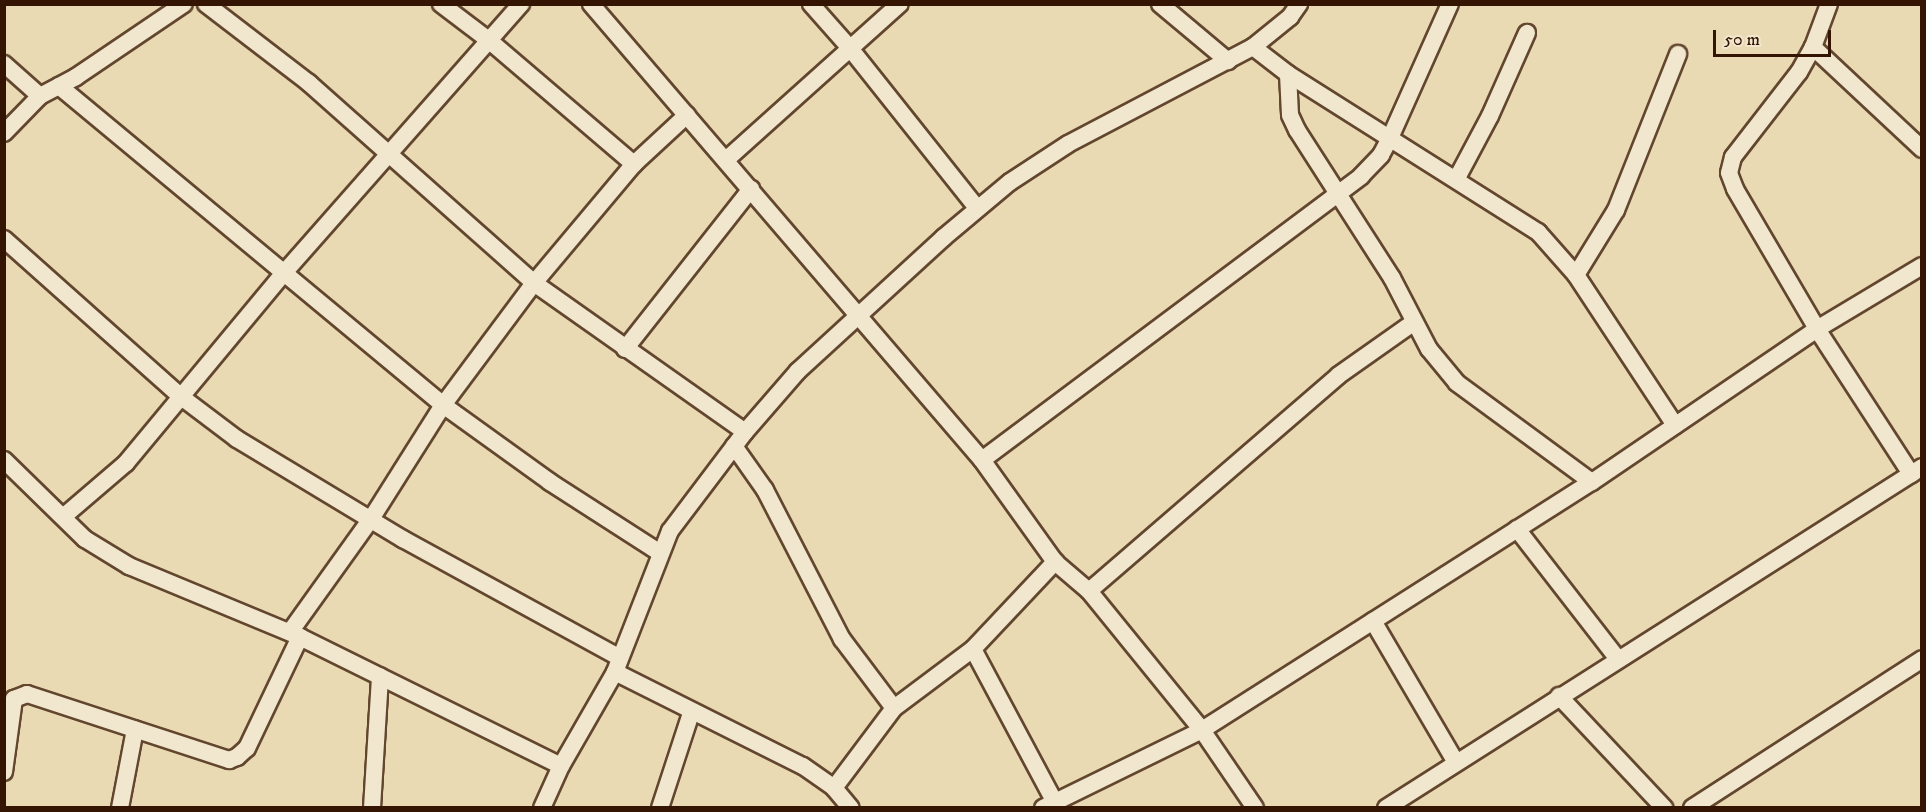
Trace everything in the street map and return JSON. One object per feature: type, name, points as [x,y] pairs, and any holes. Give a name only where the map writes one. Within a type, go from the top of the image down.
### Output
[{"type":"street","points":[[4,133],[40,96],[59,86],[184,4]]},
{"type":"street","points":[[206,4],[309,82],[389,152],[478,237],[534,283],[745,432]]},
{"type":"street","points":[[441,4],[491,42],[634,164]]},
{"type":"street","points":[[63,517],[126,463],[283,274],[389,152],[491,42],[521,4]]},
{"type":"street","points":[[591,4],[727,159],[858,318],[982,460],[1055,562],[1089,591],[1202,730],[1255,807]]},
{"type":"street","points":[[811,4],[849,47],[977,208]]},
{"type":"street","points":[[727,159],[849,47],[900,4]]},
{"type":"street","points":[[1160,4],[1228,60]]},
{"type":"street","points":[[542,807],[561,766],[617,665],[660,553],[686,507],[745,432],[798,371],[977,208],[1068,144],[1253,47],[1290,17],[1299,4]]},
{"type":"street","points":[[982,460],[1339,193],[1381,155],[1450,4]]},
{"type":"street","points":[[1386,807],[1916,470],[1817,329],[1735,189],[1729,173],[1733,157],[1799,72],[1813,47],[1829,4]]},
{"type":"street","points":[[1457,178],[1490,116],[1527,33]]},
{"type":"street","points":[[1253,47],[1288,74],[1457,178],[1538,232],[1576,275],[1675,425]]},
{"type":"street","points":[[1813,47],[1922,149]]},
{"type":"street","points":[[1576,275],[1616,210],[1677,54]]},
{"type":"street","points":[[4,64],[40,96]]},
{"type":"street","points":[[1288,74],[1290,115],[1392,279],[1429,349],[1456,383],[1592,482]]},
{"type":"street","points":[[59,86],[443,405],[550,482],[660,553]]},
{"type":"street","points":[[4,772],[14,699],[27,694],[229,760],[237,757],[247,748],[295,635],[443,405],[534,283],[634,164],[687,115]]},
{"type":"street","points":[[625,349],[699,250],[751,189]]},
{"type":"street","points":[[4,239],[180,396],[237,439],[617,665],[691,713],[749,737],[804,766],[834,788],[851,807]]},
{"type":"street","points":[[973,649],[1052,805],[1202,730],[1592,482],[1817,329],[1922,266]]},
{"type":"street","points":[[1089,591],[1200,499],[1339,375],[1414,322]]},
{"type":"street","points":[[734,446],[765,490],[842,639],[894,708]]},
{"type":"street","points":[[4,460],[85,540],[129,566],[295,635],[561,766]]},
{"type":"street","points":[[1517,529],[1618,658]]},
{"type":"street","points":[[834,788],[894,708],[973,649],[1055,562]]},
{"type":"street","points":[[1373,621],[1455,761]]},
{"type":"street","points":[[1692,807],[1922,658]]},
{"type":"street","points":[[372,807],[380,676]]},
{"type":"street","points":[[1558,696],[1664,807]]},
{"type":"street","points":[[660,807],[691,713]]},
{"type":"street","points":[[120,807],[135,729]]}]
